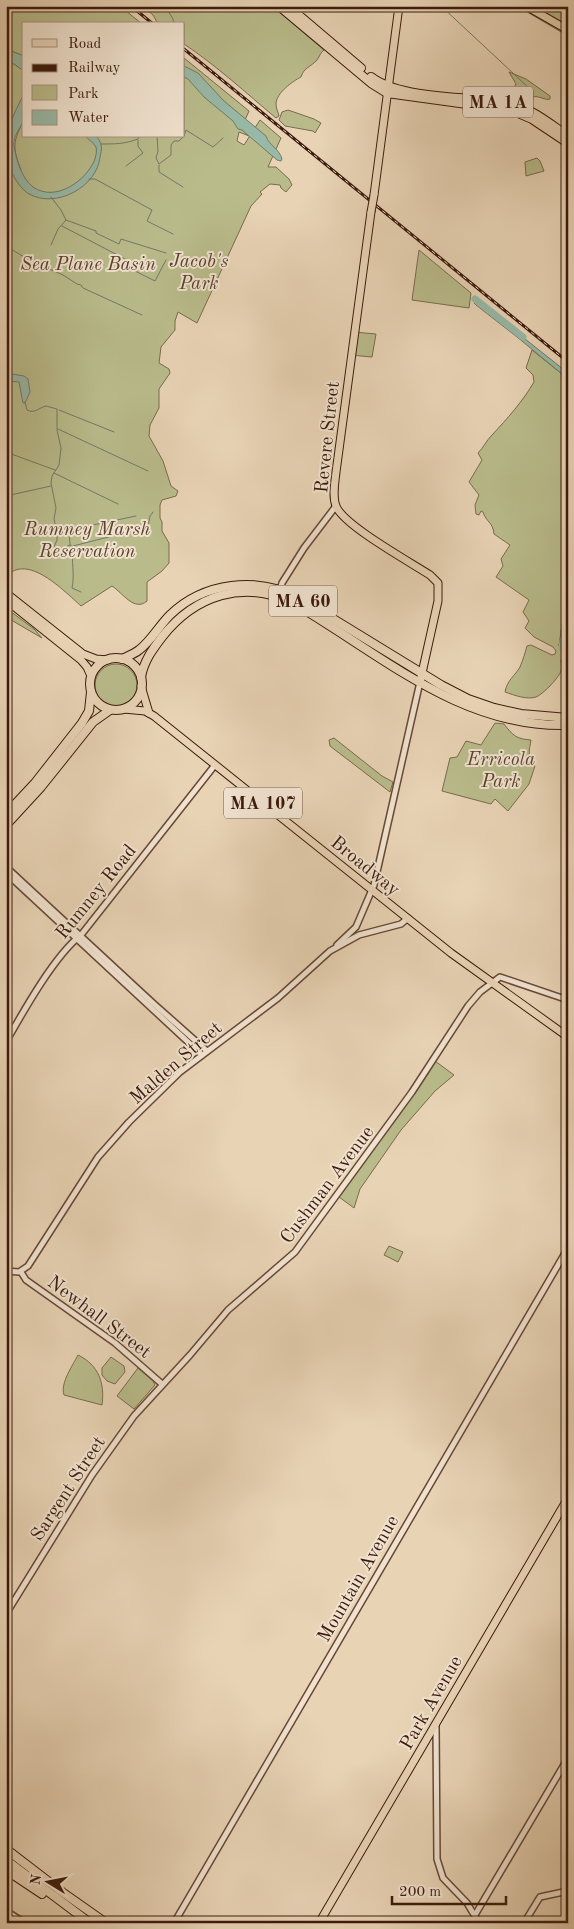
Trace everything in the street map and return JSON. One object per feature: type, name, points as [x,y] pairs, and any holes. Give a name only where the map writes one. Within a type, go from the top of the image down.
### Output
[{"type":"highway","name":"MA 1A","points":[[279,6],[371,83],[388,90],[511,110],[532,119],[568,143]]},
{"type":"highway","name":"MA 1A","points":[[288,6],[388,90],[490,101],[517,106],[534,114],[568,136]]},
{"type":"highway","name":"MA 60","points":[[108,660],[122,659],[142,648],[164,621],[180,607],[204,593],[238,584],[258,585],[280,590],[302,600],[422,674],[462,696],[494,708],[534,716],[568,718]]},
{"type":"highway","name":"MA 60","points":[[140,677],[148,655],[181,615],[198,604],[214,597],[230,593],[247,592],[270,595],[293,604],[450,699],[489,715],[530,723],[568,725]]},
{"type":"highway","points":[[6,825],[41,788],[93,722],[110,710],[124,709],[135,702],[142,686],[140,677],[134,666],[122,659]]},
{"type":"highway","points":[[6,814],[35,783],[82,724],[88,711],[91,676],[98,665],[108,660]]},
{"type":"highway","points":[[91,692],[98,703],[110,710]]},
{"type":"highway","points":[[6,1849],[106,1923]]},
{"type":"highway","points":[[6,1860],[90,1923]]},
{"type":"highway","points":[[6,1870],[43,1895],[62,1903]]},
{"type":"main road","name":"Revere Street","points":[[399,6],[334,492],[336,506],[349,522],[425,571],[438,583],[438,601],[420,682]]},
{"type":"main road","points":[[526,6],[568,30]]},
{"type":"main road","points":[[6,593],[83,654],[96,659],[108,660]]},
{"type":"main road","points":[[6,600],[82,660],[91,676]]},
{"type":"main road","points":[[142,686],[149,713]]},
{"type":"main road","name":"Broadway","points":[[124,709],[149,713],[450,953],[568,1037]]},
{"type":"main road","name":"Park Avenue","points":[[319,1923],[568,1498]]},
{"type":"street","points":[[280,590],[304,548],[336,506]]},
{"type":"street","name":"Revere Street","points":[[330,951],[356,927],[372,890],[420,682]]},
{"type":"street","name":"Rumney Road","points":[[6,1042],[54,966],[215,765]]},
{"type":"street","points":[[6,867],[79,937]]},
{"type":"street","points":[[6,873],[154,1004],[205,1053]]},
{"type":"street","name":"Malden Street","points":[[22,1272],[31,1263],[98,1157],[170,1082],[278,998],[330,951],[359,935],[401,924],[408,918]]},
{"type":"street","points":[[491,982],[500,977],[568,1000]]},
{"type":"street","name":"Cushman Avenue","points":[[162,1384],[190,1355],[228,1310],[295,1252],[412,1092],[468,1006],[491,982]]},
{"type":"street","name":"Mountain Avenue","points":[[174,1923],[568,1248]]},
{"type":"street","points":[[6,1271],[22,1272]]},
{"type":"street","name":"Newhall Street","points":[[22,1272],[26,1280],[115,1343],[162,1384]]},
{"type":"street","name":"Sargent Street","points":[[6,1614],[103,1458],[134,1416],[162,1384]]},
{"type":"street","points":[[436,1725],[436,1849],[438,1866],[443,1878],[467,1903],[479,1923]]},
{"type":"street","points":[[475,1915],[568,1758]]},
{"type":"street","points":[[524,1923],[540,1898],[568,1891]]},
{"type":"street","points":[[6,1910],[25,1923]]},
{"type":"green space","points":[[6,6],[120,6],[140,22],[22,22],[22,55],[6,49]]},
{"type":"green space","points":[[137,6],[272,6],[324,50],[317,60],[304,71],[301,77],[290,84],[279,96],[276,104],[279,116],[276,118],[220,70],[185,45],[185,22],[157,22],[153,15],[145,8]]},
{"type":"green space","points":[[517,6],[568,6],[568,36]]},
{"type":"green space","name":"Sea Plane Basin","points":[[185,59],[249,111],[241,129],[249,136],[239,132],[237,141],[244,145],[260,120],[281,138],[268,167],[276,167],[289,179],[292,185],[286,192],[280,185],[270,184],[260,192],[262,194],[251,206],[197,323],[178,312],[175,330],[161,347],[159,363],[169,369],[170,373],[159,389],[159,408],[150,425],[149,436],[163,461],[171,486],[178,491],[176,496],[162,500],[160,505],[162,531],[169,543],[169,563],[147,582],[147,601],[142,604],[133,603],[112,586],[81,606],[45,576],[34,571],[15,570],[6,577],[6,62],[14,64],[22,70],[22,99],[13,119],[10,164],[21,170],[15,150],[18,133],[22,124],[22,138],[185,138]]},
{"type":"green space","points":[[509,72],[526,79],[550,96],[550,99],[532,97],[531,100],[510,89],[516,84]]},
{"type":"green space","points":[[288,110],[321,123],[315,133],[285,126],[279,120],[282,112]]},
{"type":"green space","points":[[537,158],[544,171],[526,176],[525,162]]},
{"type":"green space","points":[[419,250],[471,293],[469,308],[412,300]]},
{"type":"green space","points":[[354,332],[376,334],[372,357],[350,355]]},
{"type":"green space","points":[[532,350],[562,374],[568,449],[568,584],[559,646],[568,651],[568,661],[561,660],[562,669],[560,674],[546,690],[539,696],[528,698],[505,692],[509,681],[520,667],[527,646],[531,645],[552,655],[556,651],[553,647],[534,637],[525,628],[529,621],[523,612],[529,600],[496,577],[503,566],[501,559],[510,545],[494,534],[483,512],[481,511],[479,515],[476,514],[475,505],[479,495],[469,482],[482,460],[478,453],[520,403],[534,382],[533,375],[526,368]]},
{"type":"green space","points":[[6,608],[34,629],[42,638],[6,617]]},
{"type":"green space","points":[[120,664],[128,667],[134,673],[137,685],[134,697],[128,703],[112,706],[104,703],[98,697],[95,681],[98,673],[104,667]]},
{"type":"green space","name":"Erricola Park","points":[[495,723],[504,724],[519,738],[531,740],[529,751],[532,763],[535,766],[529,784],[508,811],[495,799],[491,804],[442,791],[450,758],[457,757],[466,741],[481,745]]},
{"type":"green space","points":[[334,738],[382,776],[393,782],[390,792],[330,746],[329,740]]},
{"type":"green space","points":[[435,1061],[454,1075],[435,1091],[401,1130],[360,1189],[354,1208],[339,1197],[428,1074]]},
{"type":"green space","points":[[389,1246],[403,1252],[398,1262],[384,1255]]},
{"type":"green space","points":[[78,1355],[91,1364],[99,1376],[103,1397],[102,1405],[64,1395],[65,1380]]},
{"type":"green space","points":[[111,1357],[124,1366],[125,1372],[115,1384],[107,1381],[102,1375],[102,1368]]},
{"type":"green space","points":[[138,1368],[155,1385],[134,1409],[117,1396]]},
{"type":"water","points":[[6,49],[22,55],[22,70],[14,64],[6,62]]},
{"type":"water","points":[[185,66],[198,73],[224,101],[266,136],[281,155],[281,161],[277,160],[242,130],[238,129],[233,121],[204,97],[185,78]]},
{"type":"water","points":[[22,98],[22,124],[14,142],[18,163],[29,183],[42,191],[61,191],[78,181],[91,167],[95,159],[96,147],[87,138],[98,138],[101,149],[97,168],[83,186],[63,197],[51,199],[40,198],[23,190],[10,168],[5,151],[6,136]]},
{"type":"water","points":[[476,300],[568,373],[568,449],[562,374],[476,305],[474,303]]},
{"type":"water","points":[[6,375],[24,376],[28,379],[30,392],[25,403],[23,403],[19,382],[6,381]]},
{"type":"water","points":[[568,584],[568,636],[565,648],[562,649],[559,646]]},
{"type":"waterway","points":[[165,6],[174,22]]},
{"type":"waterway","points":[[441,6],[530,89],[533,99]]},
{"type":"waterway","points":[[185,133],[186,130],[213,147],[223,138]]},
{"type":"waterway","points":[[101,144],[116,144],[138,138]]},
{"type":"waterway","points":[[157,138],[158,151],[156,158],[159,164],[171,155],[171,145],[174,141],[179,141],[182,138]]},
{"type":"waterway","points":[[126,166],[143,153],[138,146],[138,140]]},
{"type":"waterway","points":[[159,165],[159,172],[183,187]]},
{"type":"waterway","points":[[89,179],[95,179],[152,210],[147,221],[173,234]]},
{"type":"waterway","points":[[51,197],[66,220],[58,229],[51,245]]},
{"type":"waterway","points":[[66,220],[96,231],[96,233],[119,244],[121,239],[166,253]]},
{"type":"waterway","points":[[62,226],[127,260],[125,266],[155,281],[166,260]]},
{"type":"waterway","points":[[6,246],[29,260],[63,275],[83,288],[142,315]]},
{"type":"waterway","points":[[475,299],[523,337]]},
{"type":"waterway","points":[[25,402],[27,410],[30,411],[46,406],[57,409],[57,430],[61,448],[59,465],[52,476],[51,483],[56,508],[54,519],[57,540],[54,547],[58,550],[70,545]]},
{"type":"waterway","points":[[59,410],[114,432]]},
{"type":"waterway","points":[[58,429],[148,471]]},
{"type":"waterway","points":[[6,452],[55,470]]},
{"type":"waterway","points":[[54,473],[118,504]]},
{"type":"waterway","points":[[6,496],[51,486]]},
{"type":"waterway","points":[[73,546],[148,527],[150,516],[153,512]]},
{"type":"waterway","points":[[81,592],[72,588],[73,547],[70,545],[69,530],[136,516]]},
{"type":"waterway","points":[[563,641],[562,648],[568,653]]},
{"type":"railway","points":[[131,6],[151,22]]},
{"type":"railway","points":[[185,50],[568,362]]},
{"type":"park label","name":"Jacob's Park","points":[[199,271]]},
{"type":"park label","name":"Rumney Marsh Reservation","points":[[87,539]]}]
